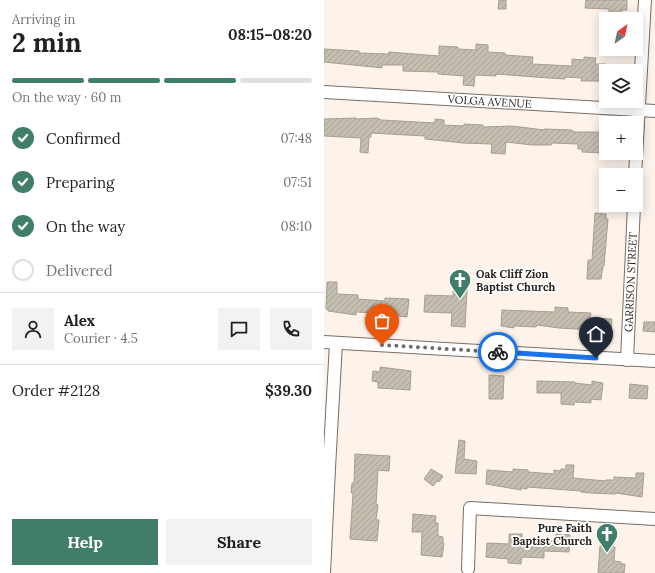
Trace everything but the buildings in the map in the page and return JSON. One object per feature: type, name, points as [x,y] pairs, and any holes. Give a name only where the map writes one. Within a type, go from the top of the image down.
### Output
[{"type":"street","points":[[636,168],[644,0]]},
{"type":"street","name":"VOLGA AVENUE","points":[[324,92],[655,111]]},
{"type":"street","name":"GARRISON STREET","points":[[627,360],[634,212]]},
{"type":"street","points":[[324,342],[655,361]]},
{"type":"street","points":[[324,573],[336,342]]},
{"type":"street","points":[[468,569],[470,508],[655,519]]},
{"type":"way so far","points":[[382,345],[498,352]]},
{"type":"place","name":"Oak Cliff Zion Baptist Church","points":[[460,300]]},
{"type":"place","name":"Pure Faith Baptist Church","points":[[607,554]]},
{"type":"route","points":[[498,352],[596,358]]}]
